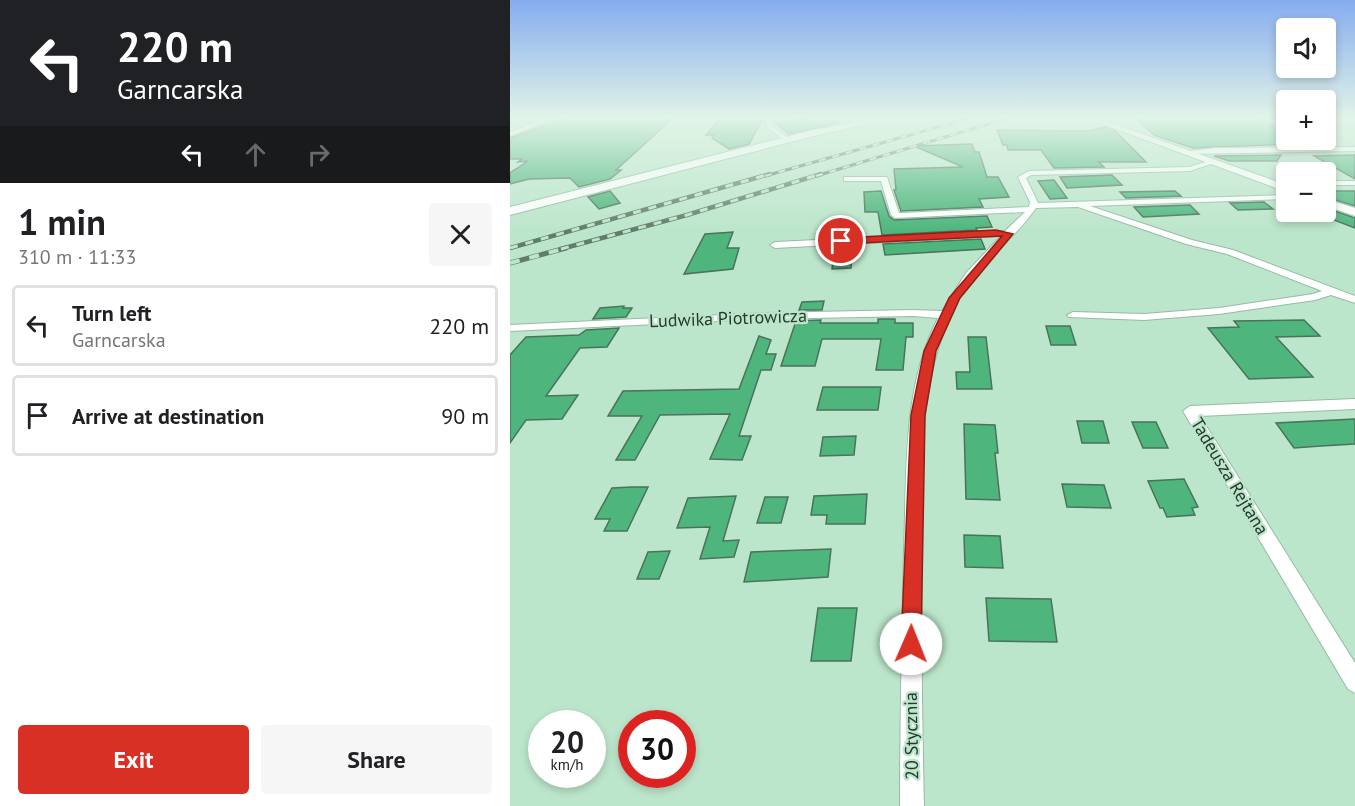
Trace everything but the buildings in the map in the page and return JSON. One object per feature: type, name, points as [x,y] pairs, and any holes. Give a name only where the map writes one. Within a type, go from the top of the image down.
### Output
[{"type":"main road","points":[[510,211],[726,156]]},
{"type":"main road","points":[[1195,156],[1276,185]]},
{"type":"main road","points":[[1336,205],[1355,212]]},
{"type":"street","points":[[1032,208],[1034,202],[1022,177],[1029,173],[1190,169],[1212,162]]},
{"type":"street","points":[[847,179],[884,179],[895,215],[901,216],[1081,205],[1276,197]]},
{"type":"street","points":[[1336,183],[1355,183]]},
{"type":"street","points":[[1081,205],[1189,242],[1230,252],[1355,300]]},
{"type":"street","name":"20 Stycznia","points":[[912,806],[910,666],[918,415],[930,351],[955,298],[1032,208]]},
{"type":"street","points":[[775,245],[1008,234]]},
{"type":"street","points":[[1073,315],[1144,317],[1219,311],[1315,297],[1331,291]]},
{"type":"street","name":"Ludwika Piotrowicza","points":[[510,328],[763,316],[913,313],[946,315]]},
{"type":"street","name":"Tadeusza Rejtana","points":[[1355,404],[1190,411],[1355,682]]},
{"type":"railway","points":[[765,176],[837,156]]},
{"type":"railway","points":[[816,176],[883,156]]},
{"type":"railway","points":[[510,248],[770,174]]},
{"type":"railway","points":[[561,249],[687,215],[821,174]]},
{"type":"railway","points":[[510,263],[566,248]]},
{"type":"route","points":[[841,241],[1008,234],[955,298],[930,351],[918,415],[911,644]]}]
